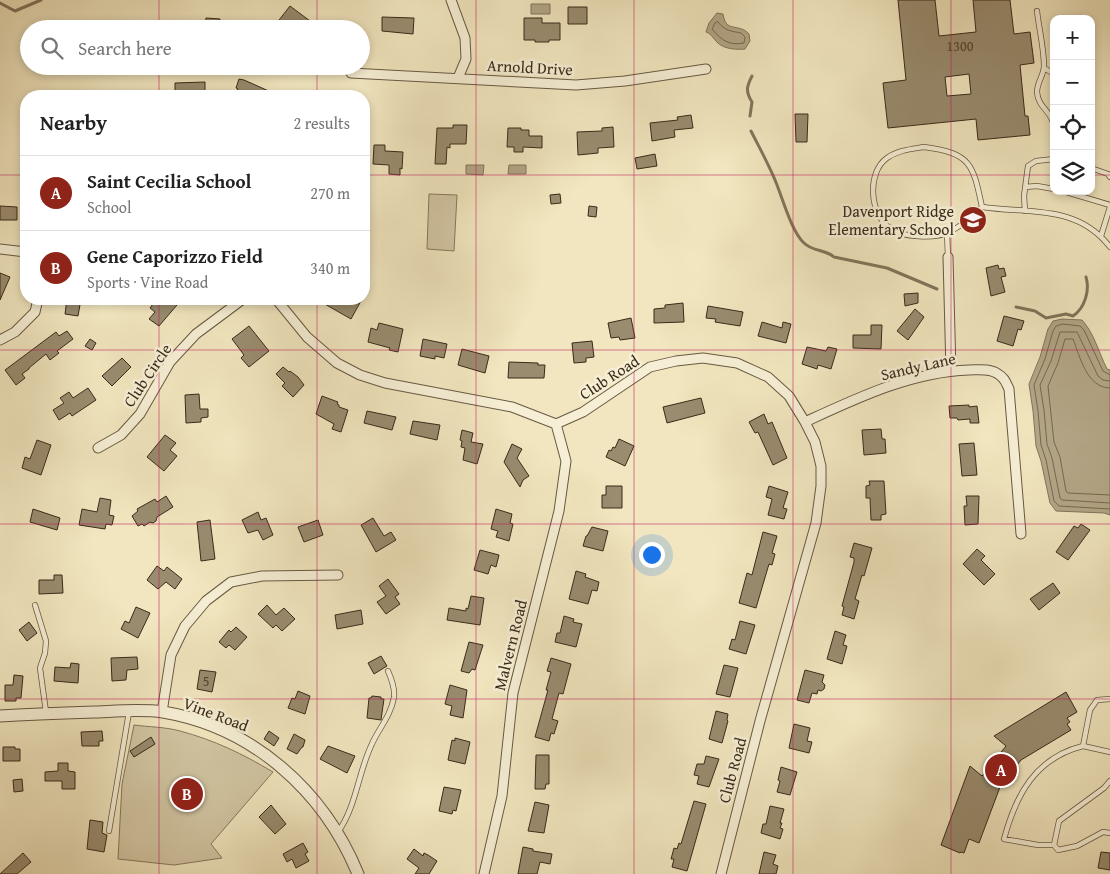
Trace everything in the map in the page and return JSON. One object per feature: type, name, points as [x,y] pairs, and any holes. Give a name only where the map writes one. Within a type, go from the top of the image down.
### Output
[{"type":"street","points":[[451,0],[465,38],[466,60],[458,78]]},
{"type":"street","name":"Arnold Drive","points":[[370,74],[576,85],[625,81],[706,69]]},
{"type":"street","points":[[0,249],[20,251]]},
{"type":"street","points":[[948,257],[951,370]]},
{"type":"street","points":[[0,340],[15,332],[36,312],[37,305]]},
{"type":"street","name":"Club Circle","points":[[98,448],[121,435],[140,414],[170,362],[196,334],[234,305]]},
{"type":"street","points":[[281,305],[307,337],[337,363],[360,375],[385,383],[512,407],[556,424]]},
{"type":"street","name":"Club Road","points":[[556,424],[582,412],[650,368],[676,360],[703,358],[737,363],[768,377],[789,396],[815,442],[821,466],[821,486],[816,523],[760,721],[721,874]]},
{"type":"street","name":"Sandy Lane","points":[[805,422],[888,386],[951,370],[984,370],[998,373],[1004,379],[1008,390],[1021,534]]},
{"type":"street","name":"Malvern Road","points":[[484,874],[502,796],[513,693],[559,511],[566,461],[556,424]]},
{"type":"street","points":[[162,712],[171,655],[185,626],[206,601],[231,582],[254,578],[298,575],[338,575]]},
{"type":"street","name":"Vine Road","points":[[0,716],[129,711],[162,712],[198,721],[223,731],[252,745],[279,765],[301,785],[319,806],[337,833],[358,874]]},
{"type":"lane","points":[[1037,11],[1044,68],[1038,85],[1038,101],[1050,115]]},
{"type":"lane","points":[[1044,68],[1050,72]]},
{"type":"lane","points":[[924,147],[951,152],[972,166],[982,207],[970,219],[947,233],[925,236],[905,235],[889,228],[880,218],[874,202],[873,184],[878,168],[887,158],[900,151],[924,147]]},
{"type":"lane","points":[[1025,211],[1025,187],[1028,166],[1036,160],[1050,159]]},
{"type":"lane","points":[[1095,169],[1108,174],[1110,177]]},
{"type":"lane","points":[[1025,187],[1037,186],[1050,188]]},
{"type":"lane","points":[[1076,195],[1110,206],[1101,236]]},
{"type":"lane","points":[[982,207],[1048,212],[1078,220],[1101,236],[1110,247]]},
{"type":"lane","points":[[947,233],[948,257]]},
{"type":"lane","points":[[34,604],[46,640],[45,653],[40,668],[46,714]]},
{"type":"lane","points":[[337,833],[346,821],[351,808],[371,744],[390,713],[394,697],[393,683],[388,672]]},
{"type":"lane","points":[[1083,746],[1090,710],[1097,700],[1110,699]]},
{"type":"lane","points":[[109,831],[129,711]]},
{"type":"lane","points":[[1054,845],[1038,845],[1004,839],[1009,819],[1023,789],[1032,777],[1068,750],[1083,746],[1110,752]]},
{"type":"lane","points":[[1054,845],[1059,821],[1104,788],[1110,781]]},
{"type":"lane","points":[[1054,845],[1058,850],[1068,848],[1088,842],[1103,832],[1110,833]]},
{"type":"shaded area","points":[[429,194],[457,195],[454,251],[427,249]]},
{"type":"shaded area","points":[[134,725],[175,730],[205,739],[239,753],[273,772],[211,844],[222,858],[174,865],[118,859],[122,784]]},
{"type":"water","points":[[531,4],[550,4],[550,14],[531,14]]},
{"type":"water","points":[[717,13],[723,14],[727,24],[730,26],[741,29],[749,34],[750,41],[745,49],[724,47],[706,32],[709,23]]},
{"type":"water","points":[[466,165],[484,165],[483,175],[466,174]]},
{"type":"water","points":[[509,165],[526,165],[526,174],[508,174]]},
{"type":"water","points":[[1062,319],[1082,320],[1093,337],[1107,369],[1110,370],[1110,515],[1104,513],[1056,511],[1050,503],[1036,446],[1029,384],[1040,357],[1048,329],[1053,321]]},
{"type":"building","points":[[898,0],[935,0],[939,36],[976,32],[973,0],[1010,0],[1014,34],[1030,32],[1034,63],[1020,65],[1025,116],[1028,116],[1030,135],[978,140],[976,119],[888,128],[883,83],[906,80]],"holes":[[[969,74],[971,94],[947,96],[945,77]]]},
{"type":"building","points":[[290,6],[309,20],[279,20]]},
{"type":"building","points":[[568,7],[587,7],[587,24],[568,24]]},
{"type":"building","points":[[382,17],[414,18],[413,34],[382,31]]},
{"type":"building","points":[[206,18],[220,19],[220,20],[206,20]]},
{"type":"building","points":[[524,18],[542,18],[542,23],[560,23],[560,40],[535,42],[535,40],[524,40]]},
{"type":"building","points":[[239,79],[266,90],[238,90],[236,88]]},
{"type":"building","points":[[205,82],[205,90],[175,90],[175,83]]},
{"type":"building","points":[[795,114],[808,114],[807,142],[796,142]]},
{"type":"building","points":[[691,115],[693,128],[674,130],[675,137],[652,141],[650,123],[678,120],[677,117]]},
{"type":"building","points":[[453,125],[467,125],[466,144],[450,144],[450,148],[447,147],[446,164],[435,164],[437,128],[453,128]]},
{"type":"building","points":[[613,127],[614,147],[598,148],[598,153],[578,155],[577,132],[602,131],[602,128]]},
{"type":"building","points":[[508,128],[529,130],[529,136],[542,136],[542,148],[523,147],[523,152],[514,152],[514,147],[507,147]]},
{"type":"building","points":[[374,145],[385,145],[385,151],[403,152],[400,175],[389,174],[389,165],[373,164]]},
{"type":"building","points":[[655,154],[657,166],[637,169],[635,158]]},
{"type":"building","points":[[560,194],[561,203],[551,204],[550,195]]},
{"type":"building","points":[[0,206],[17,207],[17,220],[0,220]]},
{"type":"building","points":[[589,206],[597,207],[596,217],[588,216]]},
{"type":"building","points":[[998,265],[999,269],[1004,268],[1006,276],[1001,277],[1005,292],[991,296],[986,268]]},
{"type":"building","points":[[0,273],[10,277],[0,300]]},
{"type":"building","points":[[918,293],[918,303],[905,306],[904,294]]},
{"type":"building","points":[[683,303],[684,322],[654,323],[654,309],[665,308],[665,305]]},
{"type":"building","points":[[66,305],[80,305],[78,316],[65,314]]},
{"type":"building","points":[[152,305],[177,305],[159,326],[149,319],[155,312],[150,308]]},
{"type":"building","points":[[326,305],[359,305],[351,319]]},
{"type":"building","points":[[708,306],[743,312],[740,326],[715,322],[716,319],[706,318]]},
{"type":"building","points":[[915,309],[924,317],[908,340],[897,331]]},
{"type":"building","points":[[1004,316],[1024,321],[1021,330],[1018,329],[1013,346],[997,341]]},
{"type":"building","points":[[631,318],[635,338],[620,340],[619,337],[611,338],[608,323]]},
{"type":"building","points":[[762,322],[782,328],[783,322],[791,324],[786,343],[758,336]]},
{"type":"building","points":[[379,323],[403,329],[398,352],[368,342],[371,328],[377,330]]},
{"type":"building","points":[[871,325],[882,325],[881,349],[853,348],[853,335],[871,335]]},
{"type":"building","points":[[249,326],[269,351],[249,367],[241,358],[244,355],[232,339]]},
{"type":"building","points":[[67,331],[73,339],[57,351],[59,353],[50,360],[46,354],[22,374],[25,378],[16,385],[5,370],[56,332],[59,336]]},
{"type":"building","points":[[90,339],[96,343],[92,350],[85,346]]},
{"type":"building","points":[[423,339],[447,344],[444,358],[435,356],[435,359],[420,356]]},
{"type":"building","points":[[592,341],[594,357],[586,358],[586,362],[574,363],[572,343]]},
{"type":"building","points":[[807,347],[826,351],[828,347],[837,349],[831,369],[818,365],[817,369],[802,364]]},
{"type":"building","points":[[462,349],[489,356],[485,373],[458,365]]},
{"type":"building","points":[[122,358],[131,367],[112,386],[102,376]]},
{"type":"building","points":[[509,362],[545,365],[544,378],[508,378]]},
{"type":"building","points":[[283,367],[298,377],[304,385],[293,397],[282,386],[285,383],[276,374]]},
{"type":"building","points":[[88,388],[96,400],[72,416],[70,413],[59,420],[53,410],[64,403],[60,398],[69,392],[73,398]]},
{"type":"building","points":[[199,394],[200,409],[208,409],[208,417],[201,418],[201,422],[186,423],[185,395]]},
{"type":"building","points":[[322,396],[338,402],[339,407],[348,410],[341,432],[332,429],[334,424],[316,414]]},
{"type":"building","points":[[701,398],[705,413],[667,423],[663,407]]},
{"type":"building","points":[[969,405],[969,407],[977,406],[979,423],[970,423],[970,419],[958,420],[957,418],[950,418],[949,406]]},
{"type":"building","points":[[367,411],[396,417],[392,430],[364,423]]},
{"type":"building","points":[[764,414],[768,424],[772,422],[787,458],[773,465],[758,432],[755,433],[749,422]]},
{"type":"building","points":[[413,421],[440,425],[437,440],[410,434]]},
{"type":"building","points":[[881,429],[882,439],[885,439],[886,453],[864,455],[862,430]]},
{"type":"building","points":[[462,430],[473,433],[471,442],[483,444],[477,464],[463,460],[465,448],[461,447]]},
{"type":"building","points":[[165,435],[176,443],[170,450],[177,456],[164,471],[147,457]]},
{"type":"building","points":[[619,439],[634,446],[625,466],[606,457],[609,450],[611,451],[613,447],[615,448]]},
{"type":"building","points":[[37,440],[51,445],[41,475],[22,468],[25,457],[30,459]]},
{"type":"building","points":[[974,443],[977,475],[962,476],[959,444]]},
{"type":"building","points":[[512,444],[522,449],[517,458],[529,476],[523,480],[520,487],[504,462]]},
{"type":"building","points":[[869,481],[884,481],[886,514],[881,515],[881,520],[871,520],[870,498],[866,498],[866,486],[870,485]]},
{"type":"building","points":[[606,486],[622,486],[622,508],[602,508],[602,495],[606,495]]},
{"type":"building","points":[[769,486],[788,492],[783,508],[787,509],[784,519],[768,515],[772,499],[766,497]]},
{"type":"building","points":[[166,496],[173,507],[157,517],[153,523],[150,522],[144,526],[142,524],[138,526],[132,516],[138,511],[137,509],[155,499],[157,502]]},
{"type":"building","points":[[966,496],[979,496],[978,524],[965,525],[964,506],[967,506]]},
{"type":"building","points":[[100,498],[111,500],[109,515],[114,516],[112,525],[106,524],[105,529],[79,525],[82,509],[97,512]]},
{"type":"building","points":[[33,509],[60,518],[57,530],[30,522]]},
{"type":"building","points":[[496,509],[512,514],[510,523],[513,524],[509,541],[496,537],[498,531],[491,529]]},
{"type":"building","points":[[258,512],[261,520],[266,518],[273,535],[263,540],[258,530],[248,533],[242,520]]},
{"type":"building","points":[[373,518],[384,536],[391,532],[396,540],[376,552],[361,525]]},
{"type":"building","points":[[210,520],[215,559],[201,561],[197,522]]},
{"type":"building","points":[[318,520],[323,535],[304,542],[298,527]]},
{"type":"building","points":[[1081,524],[1090,530],[1068,560],[1056,552],[1074,526],[1078,528]]},
{"type":"building","points":[[592,527],[608,531],[603,551],[583,546],[586,536]]},
{"type":"building","points":[[763,532],[777,536],[772,553],[775,554],[772,565],[769,564],[756,608],[739,603],[747,573],[752,575]]},
{"type":"building","points":[[854,543],[872,548],[855,599],[859,601],[854,619],[842,615],[844,607],[842,606],[854,562],[854,558],[850,557]]},
{"type":"building","points":[[977,549],[985,556],[981,560],[995,574],[984,585],[963,564]]},
{"type":"building","points":[[480,550],[499,555],[496,567],[491,565],[488,574],[474,570]]},
{"type":"building","points":[[157,566],[164,571],[167,567],[182,579],[175,589],[166,582],[158,589],[147,580]]},
{"type":"building","points":[[576,571],[586,574],[585,577],[599,582],[597,591],[592,590],[588,604],[569,599]]},
{"type":"building","points":[[54,575],[62,575],[63,593],[39,594],[39,580],[54,580]]},
{"type":"building","points":[[388,579],[399,594],[395,597],[400,604],[386,614],[377,602],[386,596],[379,586]]},
{"type":"building","points":[[1053,583],[1060,593],[1039,610],[1030,599]]},
{"type":"building","points":[[471,596],[484,598],[480,625],[447,620],[449,608],[466,611],[466,608],[468,609]]},
{"type":"building","points":[[267,605],[276,615],[284,608],[295,619],[282,631],[276,625],[273,628],[258,614]]},
{"type":"building","points":[[136,607],[150,613],[138,638],[121,629],[125,621],[129,623]]},
{"type":"building","points":[[361,610],[363,624],[337,629],[335,615]]},
{"type":"building","points":[[564,616],[574,619],[573,622],[582,624],[576,647],[555,642],[557,633],[560,633]]},
{"type":"building","points":[[740,621],[755,625],[746,654],[729,649],[732,639],[735,640]]},
{"type":"building","points":[[29,622],[37,633],[27,641],[19,630]]},
{"type":"building","points":[[236,627],[247,637],[235,650],[229,645],[226,648],[219,642],[229,630],[231,632]]},
{"type":"building","points":[[835,631],[846,635],[843,645],[847,646],[842,664],[827,659]]},
{"type":"building","points":[[469,642],[483,645],[475,670],[472,669],[469,673],[461,671]]},
{"type":"building","points":[[381,656],[387,666],[374,674],[368,663]]},
{"type":"building","points":[[137,657],[138,669],[127,670],[126,680],[112,681],[111,658]]},
{"type":"building","points":[[551,658],[571,664],[563,694],[559,693],[552,719],[558,721],[554,734],[551,733],[549,741],[535,737],[548,690],[546,690],[551,672],[547,671]]},
{"type":"building","points":[[71,663],[79,664],[78,683],[54,681],[55,667],[70,668]]},
{"type":"building","points":[[724,665],[738,668],[730,697],[716,694]]},
{"type":"building","points":[[200,670],[216,672],[212,692],[197,689]]},
{"type":"building","points":[[805,670],[824,675],[822,682],[825,685],[824,689],[818,690],[817,694],[812,693],[809,703],[797,700]]},
{"type":"building","points":[[14,675],[23,676],[21,698],[16,698],[16,701],[5,701],[5,685],[13,685]]},
{"type":"building","points":[[450,685],[467,690],[463,718],[450,715],[452,706],[445,704]]},
{"type":"building","points":[[298,691],[310,696],[305,714],[288,708],[292,698],[295,699]]},
{"type":"building","points":[[1066,692],[1077,712],[1067,718],[1070,722],[1067,724],[1071,730],[1021,760],[1000,787],[979,843],[969,839],[964,853],[941,845],[970,766],[982,776],[1006,746],[994,736]]},
{"type":"building","points":[[372,696],[384,699],[381,720],[367,718],[369,698]]},
{"type":"building","points":[[716,711],[728,714],[722,743],[709,739]]},
{"type":"building","points":[[794,724],[810,728],[807,741],[812,742],[809,753],[789,748]]},
{"type":"building","points":[[102,731],[103,741],[99,741],[99,746],[82,746],[81,732]]},
{"type":"building","points":[[269,731],[279,738],[274,746],[264,739]]},
{"type":"building","points":[[294,734],[305,740],[303,747],[297,754],[287,749]]},
{"type":"building","points":[[151,737],[155,744],[134,757],[130,751]]},
{"type":"building","points":[[455,738],[470,742],[465,764],[448,760],[452,740],[455,741]]},
{"type":"building","points":[[328,746],[355,756],[347,773],[320,759]]},
{"type":"building","points":[[3,747],[20,749],[20,761],[3,761]]},
{"type":"building","points":[[536,755],[549,755],[549,784],[546,784],[545,789],[535,789]]},
{"type":"building","points":[[706,756],[719,759],[709,787],[697,784],[699,776],[694,775],[697,764],[704,764]]},
{"type":"building","points":[[58,763],[68,763],[68,771],[75,772],[75,789],[62,789],[62,781],[45,781],[45,772],[58,771]]},
{"type":"building","points":[[781,767],[797,772],[790,795],[777,792]]},
{"type":"building","points":[[22,779],[23,791],[14,792],[13,780]]},
{"type":"building","points":[[444,787],[461,790],[456,811],[453,810],[452,814],[439,811]]},
{"type":"building","points":[[694,801],[706,804],[687,871],[672,867],[674,859],[671,859],[674,848],[677,849],[679,843],[681,844]]},
{"type":"building","points":[[535,802],[549,805],[544,833],[528,831]]},
{"type":"building","points":[[271,805],[286,824],[275,834],[259,817]]},
{"type":"building","points":[[770,806],[784,809],[780,823],[782,823],[780,828],[783,829],[780,839],[761,833],[763,824],[766,824]]},
{"type":"building","points":[[90,820],[103,822],[102,833],[107,835],[104,852],[87,849]]},
{"type":"building","points":[[303,843],[308,852],[305,854],[309,861],[296,868],[292,859],[287,862],[283,854]]},
{"type":"building","points":[[523,847],[533,849],[533,851],[552,854],[550,864],[540,862],[537,874],[518,874]]},
{"type":"building","points":[[414,849],[423,856],[424,853],[437,861],[429,874],[415,874],[419,868],[407,859]]},
{"type":"building","points":[[764,852],[776,855],[773,864],[778,866],[776,874],[759,874]]},
{"type":"building","points":[[1101,852],[1110,853],[1110,870],[1098,868]]},
{"type":"building","points":[[23,853],[31,862],[17,874],[0,874]]},
{"type":"waterway","points":[[0,3],[15,11],[41,0]]},
{"type":"waterway","points":[[750,116],[752,102],[748,95],[748,89],[752,76]]},
{"type":"waterway","points":[[751,131],[772,174],[791,222],[799,238],[804,243],[811,248],[834,257],[887,268],[937,289]]},
{"type":"waterway","points":[[1016,307],[1035,311],[1046,318],[1066,314],[1073,316],[1081,308],[1086,298],[1086,277]]},
{"type":"place","name":"Davenport Ridge Elementary School","points":[[973,220]]},
{"type":"place","name":"Saint Cecilia School","points":[[1001,770]]},
{"type":"place","name":"Gene Caporizzo Field","points":[[187,794]]}]
